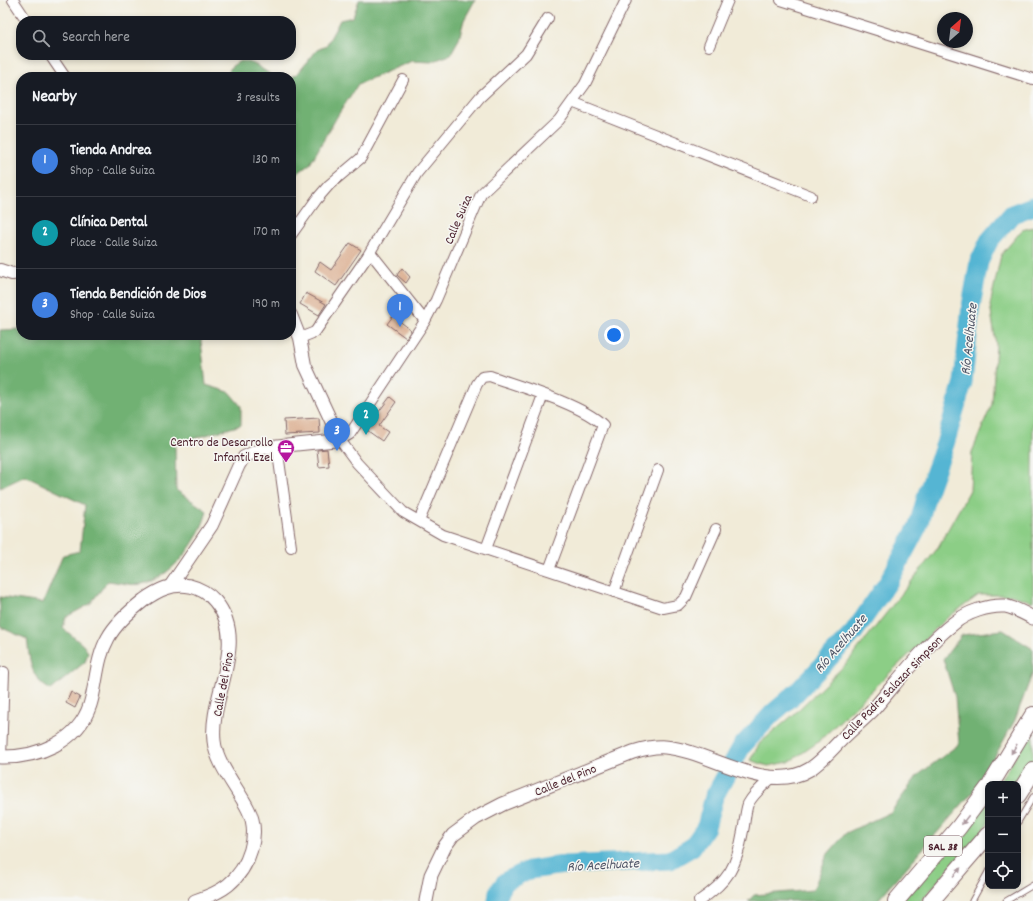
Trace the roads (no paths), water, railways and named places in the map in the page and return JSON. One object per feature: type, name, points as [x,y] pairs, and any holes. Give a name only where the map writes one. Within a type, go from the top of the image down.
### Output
[{"type":"highway","points":[[993,781],[1033,715]]},
{"type":"highway","points":[[1021,790],[1033,771]]},
{"type":"highway","name":"SAL 38","points":[[896,901],[959,827],[985,792]]},
{"type":"highway","name":"SAL 38","points":[[931,901],[985,838]]},
{"type":"main road","name":"Calle del Pino","points":[[0,757],[28,755],[45,750],[71,736],[77,730],[90,704],[100,658],[108,638],[134,608],[157,592],[171,586],[191,586],[211,597],[223,614],[227,626],[229,650],[214,717],[214,742],[222,764],[249,810],[253,822],[252,846],[246,864],[239,875],[218,892],[195,901]]},
{"type":"main road","name":"Calle Padre Salazar Simpson","points":[[752,775],[773,777],[796,776],[817,764],[871,712],[941,634],[960,618],[984,609],[1005,606],[1017,609],[1033,618]]},
{"type":"main road","name":"Calle del Pino","points":[[426,901],[431,875],[445,846],[453,835],[482,814],[503,804],[633,752],[648,748],[664,747],[697,754],[752,775]]},
{"type":"street","points":[[13,0],[24,16]]},
{"type":"street","name":"Calle Suiza","points":[[340,440],[350,434],[425,321],[436,300],[481,194],[559,120],[585,84],[626,0]]},
{"type":"street","points":[[709,46],[728,0]]},
{"type":"street","points":[[781,0],[1033,79]]},
{"type":"street","points":[[300,338],[315,332],[370,252],[417,173],[480,97],[526,54],[548,18]]},
{"type":"street","points":[[53,60],[62,72]]},
{"type":"street","points":[[296,228],[320,195],[361,158],[403,80]]},
{"type":"street","points":[[572,102],[811,196]]},
{"type":"street","points":[[370,252],[425,321]]},
{"type":"street","points":[[0,270],[12,274],[16,274]]},
{"type":"street","points":[[296,328],[300,338],[305,365],[340,440],[357,463],[403,512],[443,535],[663,608],[678,606],[686,596],[716,530]]},
{"type":"street","points":[[419,521],[477,384],[482,377],[490,376],[543,395],[594,416],[603,425],[549,570]]},
{"type":"street","points":[[486,549],[543,395]]},
{"type":"street","points":[[171,586],[212,525],[244,457],[263,448],[340,440]]},
{"type":"street","points":[[277,446],[291,547]]},
{"type":"street","points":[[614,592],[658,470]]},
{"type":"street","points":[[0,757],[4,672]]},
{"type":"street","points":[[699,901],[712,892],[731,872],[738,857],[748,805],[755,794],[773,777]]},
{"type":"lane","points":[[1021,817],[1033,797]]},
{"type":"lane","points":[[972,901],[985,877]]},
{"type":"lane","points":[[1006,901],[1033,885]]},
{"type":"waterway","name":"Río Acelhuate","points":[[497,901],[498,892],[506,881],[529,870],[564,865],[670,860],[692,847],[706,827],[714,797],[742,746],[772,714],[795,694],[854,632],[889,581],[918,526],[927,494],[945,444],[963,382],[971,306],[979,262],[989,241],[1012,214],[1033,206]]},
{"type":"place","name":"Tienda Andrea","points":[[400,327]]},
{"type":"place","name":"Clínica Dental","points":[[366,435]]},
{"type":"place","name":"Tienda Bendición de Dios","points":[[337,451]]},
{"type":"place","name":"Centro de Desarrollo Infantil Ezel","points":[[286,463]]}]
